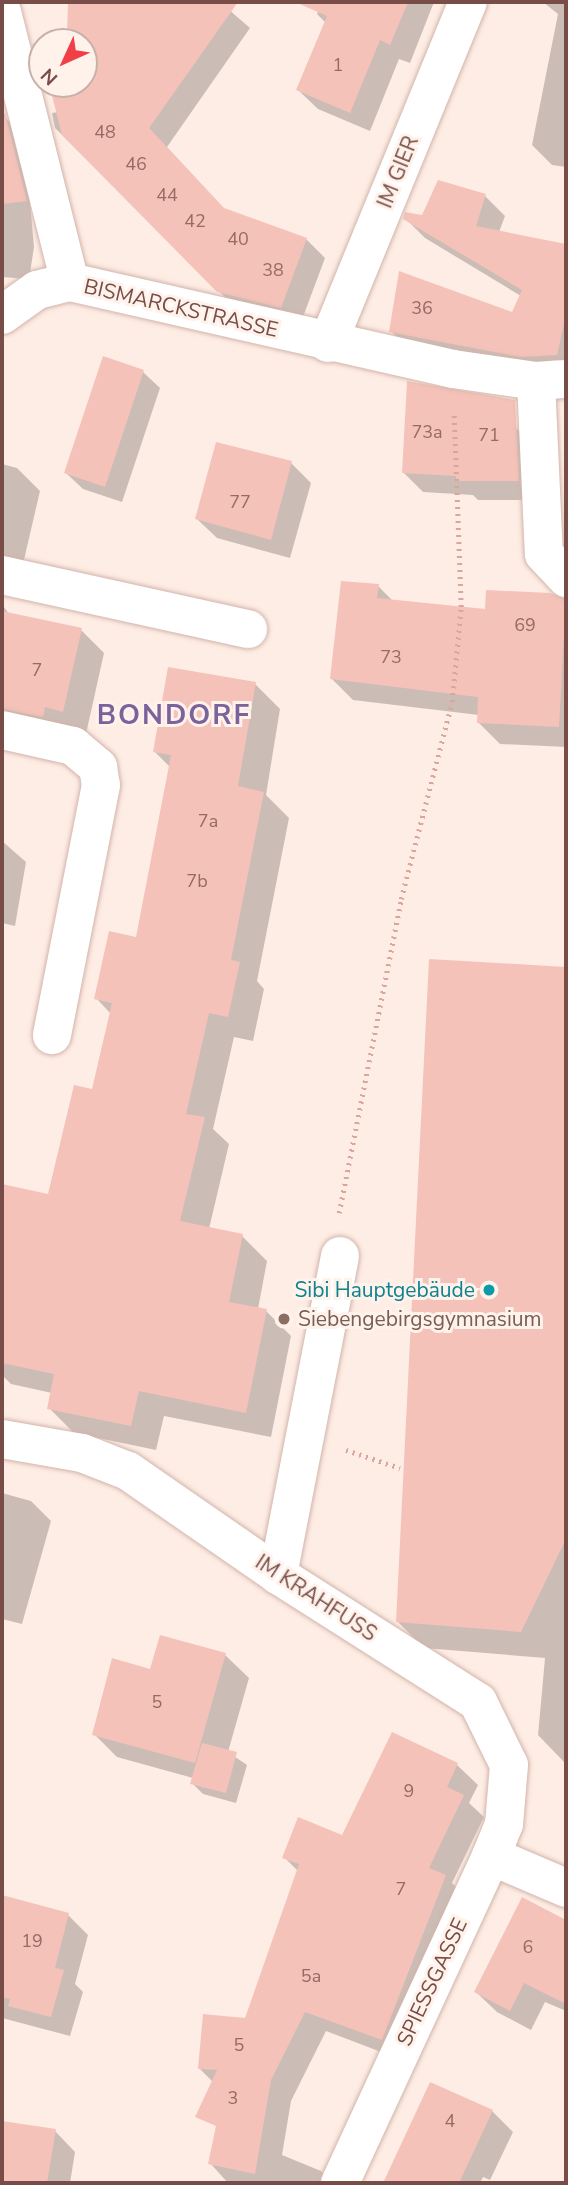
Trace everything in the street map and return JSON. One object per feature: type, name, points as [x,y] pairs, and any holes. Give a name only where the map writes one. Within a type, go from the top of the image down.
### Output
[{"type":"street","name":"IM GIER","points":[[328,343],[468,2]]},
{"type":"street","name":"BISMARCKSTRASSE","points":[[2,12],[10,78],[70,282],[328,343],[453,369],[551,380]]},
{"type":"street","points":[[6,307],[37,290],[70,282]]},
{"type":"street","points":[[551,380],[544,554],[566,578]]},
{"type":"street","points":[[2,575],[248,629]]},
{"type":"street","points":[[2,730],[73,746],[98,767],[101,785],[52,1035]]},
{"type":"street","points":[[278,1575],[340,1256]]},
{"type":"street","name":"IM KRAHFUSS","points":[[2,1439],[82,1453],[128,1471],[278,1575],[478,1702],[509,1765],[504,1824],[491,1856]]},
{"type":"street","points":[[491,1856],[566,1888]]},
{"type":"street","name":"SPIESSGASSE","points":[[340,2183],[491,1856]]},
{"type":"path","points":[[340,1256],[337,1221],[401,900],[452,702],[461,607],[453,369]]},
{"type":"path","points":[[305,1438],[400,1468]]},
{"type":"building","points":[[68,2],[238,2],[149,128],[224,208],[307,238],[281,308],[217,292],[62,135],[53,98],[98,98],[98,28],[67,28]]},
{"type":"building","points":[[295,2],[408,2],[390,45],[380,40],[350,113],[296,90],[327,16]]},
{"type":"building","points":[[2,113],[5,113],[27,201],[2,204]]},
{"type":"building","points":[[438,180],[486,194],[476,226],[566,244],[566,315],[557,355],[520,357],[389,332],[399,271],[512,312],[522,290],[403,219],[405,212],[422,215]]},
{"type":"building","points":[[103,356],[144,370],[105,487],[64,473]]},
{"type":"building","points":[[407,381],[515,400],[519,481],[456,481],[456,476],[402,473]]},
{"type":"building","points":[[216,442],[292,461],[271,540],[195,519]]},
{"type":"building","points":[[341,581],[379,584],[377,598],[485,609],[486,590],[550,593],[566,599],[559,727],[477,723],[478,697],[330,679]]},
{"type":"building","points":[[2,611],[82,628],[63,712],[45,707],[43,717],[2,709]]},
{"type":"building","points":[[168,667],[256,682],[238,786],[264,792],[231,960],[240,962],[228,1017],[209,1013],[186,1114],[205,1117],[180,1221],[243,1234],[229,1302],[267,1309],[246,1413],[139,1391],[131,1426],[47,1409],[54,1374],[2,1363],[2,1184],[48,1194],[74,1085],[92,1089],[112,1003],[94,999],[109,931],[136,937],[171,755],[153,752]]},
{"type":"building","name":"Sibi Hauptgebäude","points":[[429,959],[566,967],[566,1539],[521,1632],[396,1622]]},
{"type":"building","points":[[160,1635],[226,1653],[195,1763],[92,1735],[112,1658],[150,1669]]},
{"type":"building","points":[[392,1732],[458,1763],[447,1787],[464,1795],[429,1868],[446,1875],[382,2040],[305,2012],[271,2080],[255,2174],[208,2164],[216,2126],[195,2117],[217,2070],[198,2069],[203,2014],[245,2018],[299,1864],[282,1858],[298,1817],[342,1835]]},
{"type":"building","points":[[202,1743],[237,1752],[226,1793],[190,1784]]},
{"type":"building","points":[[2,1895],[69,1913],[55,1968],[64,1970],[51,2017],[8,2006],[10,1999],[2,1997]]},
{"type":"building","points":[[522,1897],[566,1920],[566,2004],[524,1983],[510,2011],[474,1992]]},
{"type":"building","points":[[430,2082],[493,2110],[459,2183],[383,2183]]},
{"type":"building","points":[[2,2121],[56,2129],[47,2183],[2,2183]]},
{"type":"place","name":"Sibi Hauptgebäude","points":[[489,1290]]},
{"type":"place","name":"Siebengebirgsgymnasium","points":[[284,1319]]},
{"type":"district","name":"BONDORF","points":[[174,715]]}]
